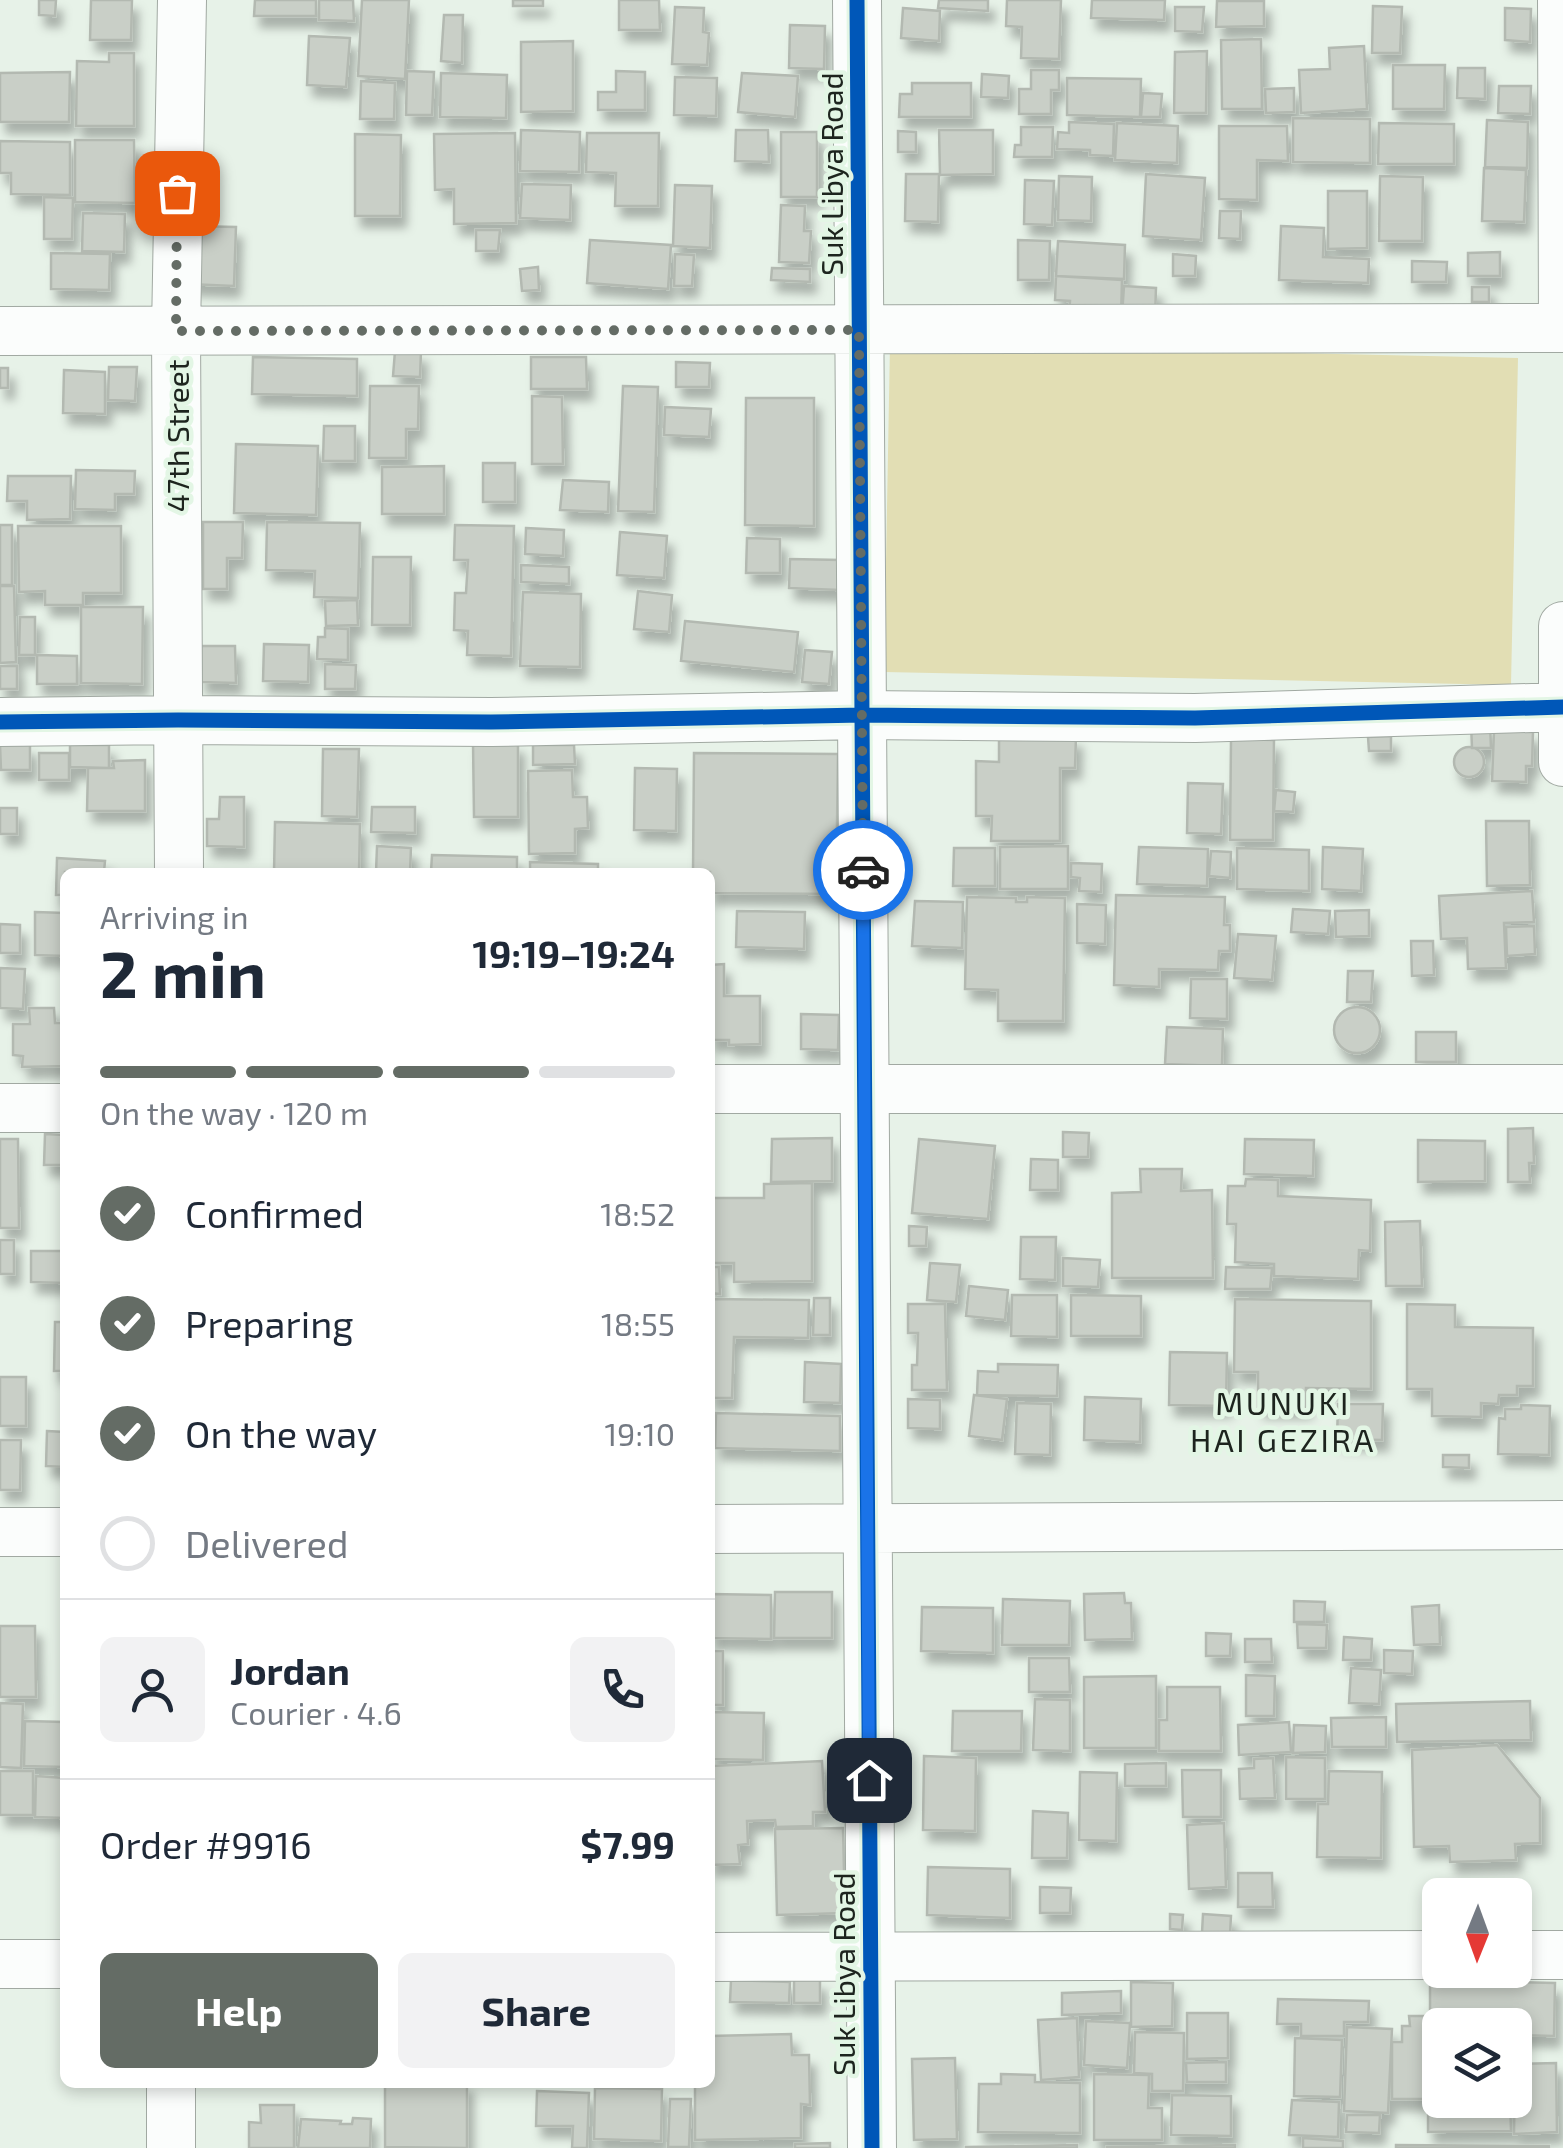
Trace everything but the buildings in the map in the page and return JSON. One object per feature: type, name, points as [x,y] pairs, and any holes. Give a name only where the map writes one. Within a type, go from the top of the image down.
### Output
[{"type":"street","name":"47th Street","points":[[179,868],[176,331],[182,0]]},
{"type":"street","name":"Suk Libya Road","points":[[857,0],[872,2148]]},
{"type":"street","points":[[0,331],[1563,327],[1562,0]]},
{"type":"street","points":[[1563,626],[1563,762]]},
{"type":"street","points":[[0,722],[491,722],[862,715],[1195,718],[1562,707]]},
{"type":"street","points":[[715,1089],[1563,1089]]},
{"type":"street","points":[[0,1108],[60,1108]]},
{"type":"street","points":[[715,1529],[1563,1525]]},
{"type":"street","points":[[0,1532],[60,1532]]},
{"type":"street","points":[[715,1957],[1422,1955]]},
{"type":"street","points":[[1532,1955],[1563,1955]]},
{"type":"street","points":[[0,1964],[60,1964]]},
{"type":"street","points":[[171,2088],[171,2148]]},
{"type":"shaded area","points":[[890,344],[1518,358],[1511,685],[884,672]]},
{"type":"cycle path","points":[[857,0],[872,2148]]},
{"type":"cycle path","points":[[0,722],[491,722],[862,715],[1195,718],[1563,707]]},
{"type":"way so far","points":[[177,193],[176,331],[859,330],[863,870]]},
{"type":"district","name":"MUNUKI HAI GEZIRA","points":[[1283,1420]]},
{"type":"route","points":[[863,870],[869,1780]]}]
